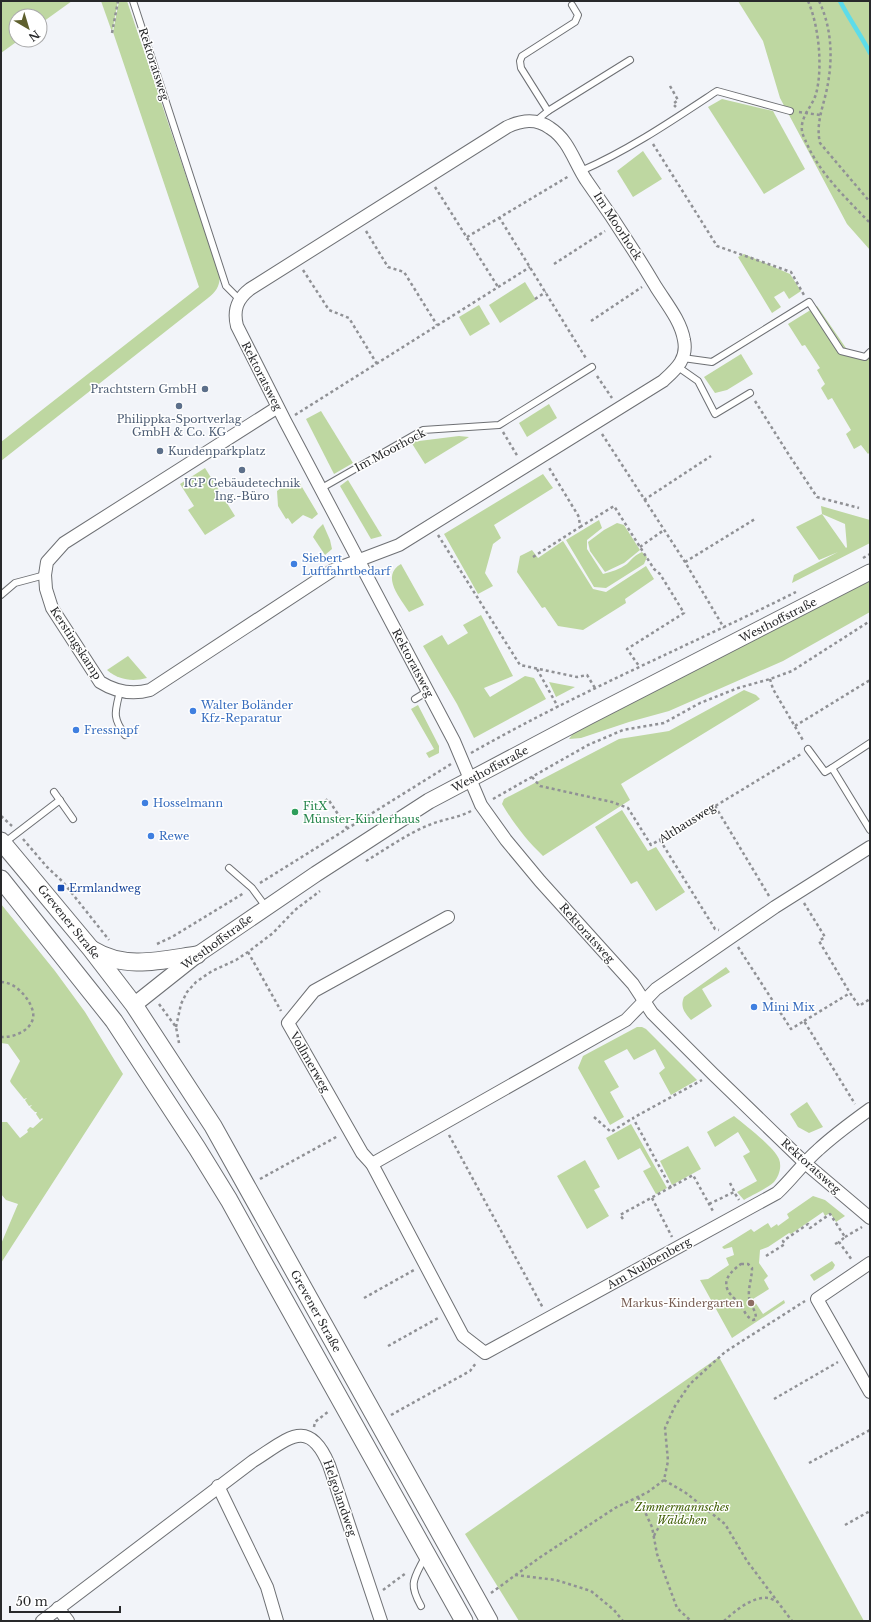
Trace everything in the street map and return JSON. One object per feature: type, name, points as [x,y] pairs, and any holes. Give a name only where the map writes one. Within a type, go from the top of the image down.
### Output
[{"type":"main road","name":"Grevener Straße","points":[[2,842],[92,949],[134,1005],[213,1126],[489,1621]]},
{"type":"main road","name":"Grevener Straße","points":[[1,878],[114,1021],[229,1200],[464,1621]]},
{"type":"main road","points":[[92,949],[112,958],[131,962],[145,962],[197,955]]},
{"type":"main road","points":[[114,1021],[134,1005]]},
{"type":"street","name":"Im Moorhock","points":[[239,299],[250,289],[507,127],[526,120],[549,127],[559,135],[567,145],[581,171],[617,223],[682,330],[684,341],[681,362]]},
{"type":"street","name":"Rektoratsweg","points":[[239,299],[235,310],[237,326],[320,489],[454,741],[481,805],[506,840],[540,881],[633,984],[652,1013],[713,1074],[867,1221]]},
{"type":"street","points":[[358,559],[399,545],[432,525],[663,381],[681,362]]},
{"type":"street","name":"Kerstingskamp","points":[[278,407],[64,542],[47,562],[45,575],[46,589],[52,608],[100,682],[110,688],[134,693],[150,690],[333,570],[358,559]]},
{"type":"street","name":"Westhoffstraße","points":[[134,1005],[197,955],[266,907],[411,813],[470,780],[870,572]]},
{"type":"street","points":[[372,1164],[626,1020],[656,988],[775,907],[870,847]]},
{"type":"street","name":"Vollmerweg","points":[[448,917],[314,991],[288,1023],[362,1153],[372,1164],[463,1336],[485,1353]]},
{"type":"street","points":[[805,1163],[818,1149],[866,1112]]},
{"type":"street","name":"Am Nubbenberg","points":[[485,1353],[745,1211],[776,1192],[792,1179],[805,1163]]},
{"type":"street","points":[[870,1263],[817,1299],[870,1392]]},
{"type":"street","points":[[42,1621],[218,1486],[253,1461],[286,1440],[303,1435],[310,1437]]},
{"type":"street","name":"Helgolandweg","points":[[310,1437],[318,1444],[329,1465],[381,1621]]},
{"type":"street","points":[[218,1486],[267,1587],[277,1621]]},
{"type":"street","points":[[58,1608],[68,1621]]},
{"type":"lane","name":"Rektoratsweg","points":[[133,1],[226,286],[239,299]]},
{"type":"lane","points":[[548,111],[521,68],[520,62],[522,56],[575,22],[578,15],[572,5]]},
{"type":"lane","points":[[536,122],[548,111],[630,60]]},
{"type":"lane","points":[[581,171],[598,164],[647,136],[717,91],[790,111]]},
{"type":"lane","points":[[681,362],[712,362],[809,302],[841,351],[865,356],[870,352]]},
{"type":"lane","points":[[681,362],[698,381],[716,414],[750,393]]},
{"type":"lane","name":"Im Moorhock","points":[[320,489],[424,430],[499,425],[592,367]]},
{"type":"lane","points":[[1,594],[15,583],[45,575]]},
{"type":"lane","points":[[120,691],[115,712],[118,724],[126,735]]},
{"type":"lane","points":[[415,699],[428,691]]},
{"type":"lane","points":[[808,749],[825,772],[870,743]]},
{"type":"lane","points":[[832,768],[870,830]]},
{"type":"lane","points":[[54,792],[74,819]]},
{"type":"lane","points":[[2,842],[60,800]]},
{"type":"lane","points":[[229,868],[252,888],[266,907]]},
{"type":"lane","points":[[421,1606],[414,1592],[414,1580],[426,1554]]},
{"type":"path","points":[[112,33],[118,1]]},
{"type":"path","points":[[808,1],[812,10],[818,36],[818,72],[816,94],[803,120],[802,131],[811,154],[824,174],[870,223]]},
{"type":"path","points":[[819,1],[827,24],[830,44],[828,83],[817,133],[820,143],[870,202]]},
{"type":"path","points":[[670,86],[678,100],[673,104],[681,114]]},
{"type":"path","points":[[806,113],[820,115]]},
{"type":"path","points":[[647,136],[717,246],[790,272],[809,302]]},
{"type":"path","points":[[467,237],[564,178],[581,171]]},
{"type":"path","points":[[428,177],[498,287]]},
{"type":"path","points":[[499,217],[618,409]]},
{"type":"path","points":[[359,221],[388,267],[404,272],[437,325]]},
{"type":"path","points":[[554,264],[617,223]]},
{"type":"path","points":[[297,259],[329,310],[349,318],[377,364]]},
{"type":"path","points":[[285,421],[530,266]]},
{"type":"path","points":[[591,321],[653,281]]},
{"type":"path","points":[[535,299],[546,292]]},
{"type":"path","points":[[750,393],[817,497],[859,508]]},
{"type":"path","points":[[595,423],[685,562],[724,628]]},
{"type":"path","points":[[499,425],[524,467]]},
{"type":"path","points":[[542,456],[579,517],[580,527]]},
{"type":"path","points":[[644,500],[711,456]]},
{"type":"path","points":[[533,557],[614,506],[654,569],[660,574],[684,613],[627,649],[639,666]]},
{"type":"path","points":[[685,562],[755,519]]},
{"type":"path","points":[[432,525],[520,665],[577,678],[587,675],[596,688]]},
{"type":"path","points":[[640,547],[664,530]]},
{"type":"path","points":[[856,561],[870,554]]},
{"type":"path","points":[[153,946],[172,937],[461,759],[639,666],[724,628],[800,590]]},
{"type":"path","points":[[364,862],[427,826],[441,820],[460,816],[588,745],[623,730],[664,723],[700,703],[738,688],[792,671],[870,621]]},
{"type":"path","points":[[536,668],[558,707]]},
{"type":"path","points":[[770,679],[773,689],[808,749]]},
{"type":"path","points":[[795,726],[870,680]]},
{"type":"path","name":"Althausweg","points":[[532,777],[540,786],[612,802],[628,808],[651,846],[808,749]]},
{"type":"path","points":[[325,801],[328,799],[347,828]]},
{"type":"path","points":[[715,806],[775,907]]},
{"type":"path","points":[[1,816],[63,882],[108,938]]},
{"type":"path","points":[[660,840],[715,929],[731,936],[791,1029],[850,993]]},
{"type":"path","points":[[176,1027],[181,1004],[187,992],[200,978],[248,952],[273,933],[295,910],[325,887]]},
{"type":"path","points":[[798,892],[825,938],[820,941],[850,993],[859,1006],[870,999]]},
{"type":"path","points":[[248,952],[288,1023]]},
{"type":"path","points":[[1,982],[7,982],[20,990],[33,1013],[32,1022],[21,1034],[8,1038],[1,1037]]},
{"type":"path","points":[[804,1021],[866,1112]]},
{"type":"path","points":[[594,1117],[611,1132],[633,1118],[713,1074]]},
{"type":"path","points":[[633,1118],[670,1188]]},
{"type":"path","points":[[443,1124],[549,1319]]},
{"type":"path","points":[[256,1181],[349,1130]]},
{"type":"path","points":[[623,1219],[620,1215],[693,1175],[720,1224]]},
{"type":"path","points":[[730,1183],[745,1211]]},
{"type":"path","points":[[709,1204],[734,1192]]},
{"type":"path","points":[[652,1198],[678,1247]]},
{"type":"path","points":[[766,1256],[785,1244],[783,1241],[808,1224],[810,1228],[830,1214],[846,1238]]},
{"type":"path","points":[[835,1244],[846,1238],[867,1221]]},
{"type":"path","points":[[839,1242],[859,1270]]},
{"type":"path","points":[[364,1298],[424,1264]]},
{"type":"path","points":[[741,1264],[748,1264],[752,1268],[749,1297],[756,1312],[756,1319],[753,1320],[749,1318],[739,1303],[730,1294],[726,1286],[726,1279],[732,1270],[741,1264]]},
{"type":"path","points":[[489,1594],[615,1508],[648,1492],[664,1480],[668,1461],[665,1428],[674,1406],[690,1384],[725,1352],[806,1301],[817,1299]]},
{"type":"path","points":[[388,1346],[450,1312]]},
{"type":"path","points":[[388,1416],[470,1371],[485,1353]]},
{"type":"path","points":[[774,1399],[849,1356]]},
{"type":"path","points":[[310,1437],[315,1422],[333,1408]]},
{"type":"path","points":[[809,1463],[870,1430]]},
{"type":"path","points":[[664,1480],[706,1508],[725,1524],[747,1561],[792,1621]]},
{"type":"path","points":[[638,1497],[652,1527],[657,1554],[677,1608],[690,1621]]},
{"type":"path","points":[[654,1537],[658,1527],[671,1516],[687,1510],[706,1508]]},
{"type":"path","points":[[845,1525],[870,1511]]},
{"type":"path","points":[[373,1596],[412,1569]]},
{"type":"path","points":[[515,1575],[556,1580],[591,1591],[614,1610],[623,1621]]},
{"type":"path","points":[[724,1621],[737,1609],[757,1600],[768,1598],[779,1602]]},
{"type":"green space","points":[[1,1],[72,1],[48,18],[48,8],[8,8],[8,48],[1,53]]},
{"type":"green space","points":[[101,1],[118,1],[112,32]]},
{"type":"green space","points":[[119,1],[127,1],[220,277],[219,284],[211,296],[1,461],[1,442],[199,287],[113,32]]},
{"type":"green space","points":[[738,1],[870,1],[870,250],[847,224],[780,98],[763,41]]},
{"type":"green space","points":[[722,99],[773,111],[805,169],[764,194],[708,107]]},
{"type":"green space","points":[[643,151],[662,179],[633,197],[617,171]]},
{"type":"green space","points":[[744,254],[790,274],[801,291],[789,299],[784,291],[774,297],[781,307],[772,313],[738,257]]},
{"type":"green space","points":[[525,282],[536,300],[500,323],[489,305]]},
{"type":"green space","points":[[479,305],[490,324],[470,336],[459,317]]},
{"type":"green space","points":[[817,306],[848,351],[870,358],[870,452],[868,454],[861,445],[854,449],[846,434],[851,430],[832,398],[828,400],[821,388],[825,384],[817,370],[820,368],[805,345],[802,346],[788,324]]},
{"type":"green space","points":[[741,354],[753,374],[727,390],[715,393],[704,377]]},
{"type":"green space","points":[[549,404],[557,418],[527,437],[519,423]]},
{"type":"green space","points":[[321,411],[353,463],[334,474],[306,419]]},
{"type":"green space","points":[[459,436],[469,437],[425,464],[411,442]]},
{"type":"green space","points":[[205,468],[235,516],[205,535],[188,510],[194,506],[180,484]]},
{"type":"green space","points":[[543,474],[553,488],[494,525],[501,538],[493,544],[485,573],[493,586],[478,594],[444,534]]},
{"type":"green space","points":[[296,477],[318,514],[312,519],[303,515],[292,524],[288,518],[286,519],[278,506],[277,491]]},
{"type":"green space","points":[[348,480],[382,536],[371,539],[340,486]]},
{"type":"green space","points":[[821,506],[870,520],[870,543],[792,583],[794,575],[838,552],[819,560],[796,527],[822,514]],"holes":[[[822,514],[845,524],[846,548]]]},
{"type":"green space","points":[[599,520],[602,528],[587,540],[587,549],[603,574],[624,566],[642,552],[647,557],[644,564],[606,588],[594,587],[566,540]]},
{"type":"green space","points":[[617,523],[624,525],[640,550],[624,563],[605,572],[590,551],[588,542],[604,530]]},
{"type":"green space","points":[[323,524],[332,549],[325,555],[313,537]]},
{"type":"green space","points":[[563,541],[593,589],[606,592],[646,566],[654,579],[625,599],[626,603],[583,630],[558,626],[545,607],[542,608],[517,572],[520,556],[532,550],[538,558]]},
{"type":"green space","points":[[401,564],[424,605],[409,612],[397,594],[392,581],[392,575],[395,569]]},
{"type":"green space","points":[[870,581],[870,612],[783,661],[669,711],[629,722],[581,738],[569,739],[574,732]]},
{"type":"green space","points":[[481,615],[513,676],[484,688],[490,697],[525,676],[534,678],[546,699],[474,738],[457,704],[423,646],[442,635],[448,645],[468,633],[463,625]]},
{"type":"green space","points":[[128,656],[147,678],[131,680],[121,678],[107,670]]},
{"type":"green space","points":[[549,682],[575,687],[556,697]]},
{"type":"green space","points":[[744,690],[756,695],[760,699],[621,784],[630,800],[543,856],[521,832],[502,804],[504,799],[619,739],[669,731]]},
{"type":"green space","points":[[418,705],[439,746],[439,753],[429,758],[426,753],[434,749],[411,709]]},
{"type":"green space","points":[[622,810],[648,851],[656,847],[685,892],[656,911],[637,881],[631,884],[595,827]]},
{"type":"green space","points":[[1,904],[55,971],[85,1012],[123,1074],[1,1263],[1,1244],[18,1204],[6,1200],[1,1194],[1,1122],[7,1122],[20,1138],[28,1132],[27,1130],[30,1127],[33,1128],[43,1119],[42,1118],[40,1120],[36,1114],[37,1112],[30,1107],[32,1105],[29,1106],[25,1100],[27,1098],[24,1099],[11,1083],[10,1081],[20,1061],[8,1044],[1,1043]]},
{"type":"green space","points":[[726,967],[730,972],[702,989],[712,1006],[691,1020],[683,1009],[682,1004],[684,997]]},
{"type":"green space","points":[[637,1027],[646,1029],[697,1080],[671,1095],[659,1073],[665,1068],[655,1049],[634,1060],[627,1049],[604,1061],[619,1087],[610,1092],[624,1117],[610,1125],[578,1068],[583,1056]]},
{"type":"green space","points":[[807,1102],[823,1127],[809,1133],[798,1127],[790,1114]]},
{"type":"green space","points":[[734,1116],[771,1148],[780,1162],[780,1171],[774,1182],[744,1200],[737,1192],[757,1181],[743,1156],[750,1152],[738,1132],[715,1147],[707,1132]]},
{"type":"green space","points":[[631,1124],[667,1188],[656,1194],[643,1171],[651,1167],[640,1148],[618,1160],[606,1138]]},
{"type":"green space","points":[[688,1146],[701,1169],[672,1185],[660,1161]]},
{"type":"green space","points":[[585,1160],[600,1187],[594,1190],[609,1216],[587,1229],[557,1176]]},
{"type":"green space","points":[[813,1196],[825,1200],[845,1216],[836,1222],[830,1213],[825,1216],[823,1212],[791,1234],[789,1233],[768,1247],[760,1250],[759,1263],[768,1276],[764,1280],[769,1289],[753,1299],[763,1314],[784,1300],[785,1303],[732,1338],[700,1280],[708,1279],[729,1265],[726,1258],[734,1255],[732,1247],[724,1249],[722,1247],[751,1229],[754,1232],[768,1223],[771,1228],[777,1224],[778,1226],[789,1218],[787,1214]]},
{"type":"green space","points":[[832,1261],[835,1265],[833,1269],[814,1281],[810,1275]]},
{"type":"green space","name":"Zimmermannsches Wäldchen","points":[[719,1357],[864,1621],[519,1621],[465,1534]]},
{"type":"waterway","points":[[840,1],[870,53]]},
{"type":"place","name":"Prachtstern GmbH","points":[[205,389]]},
{"type":"place","name":"Philippka-Sportverlag GmbH & Co. KG","points":[[179,406]]},
{"type":"place","name":"Kundenparkplatz","points":[[160,451]]},
{"type":"place","name":"IGP Gebäudetechnik Ing.-Büro","points":[[242,470]]},
{"type":"place","name":"Siebert Luftfahrtbedarf","points":[[294,564]]},
{"type":"place","name":"Walter Boländer Kfz-Reparatur","points":[[193,711]]},
{"type":"place","name":"Fressnapf","points":[[76,730]]},
{"type":"place","name":"Hosselmann","points":[[145,803]]},
{"type":"place","name":"FitX Münster-Kinderhaus","points":[[295,812]]},
{"type":"place","name":"Rewe","points":[[151,836]]},
{"type":"place","name":"Ermlandweg","points":[[61,888]]},
{"type":"place","name":"Mini Mix","points":[[754,1007]]},
{"type":"place","name":"Markus-Kindergarten","points":[[751,1303]]}]
